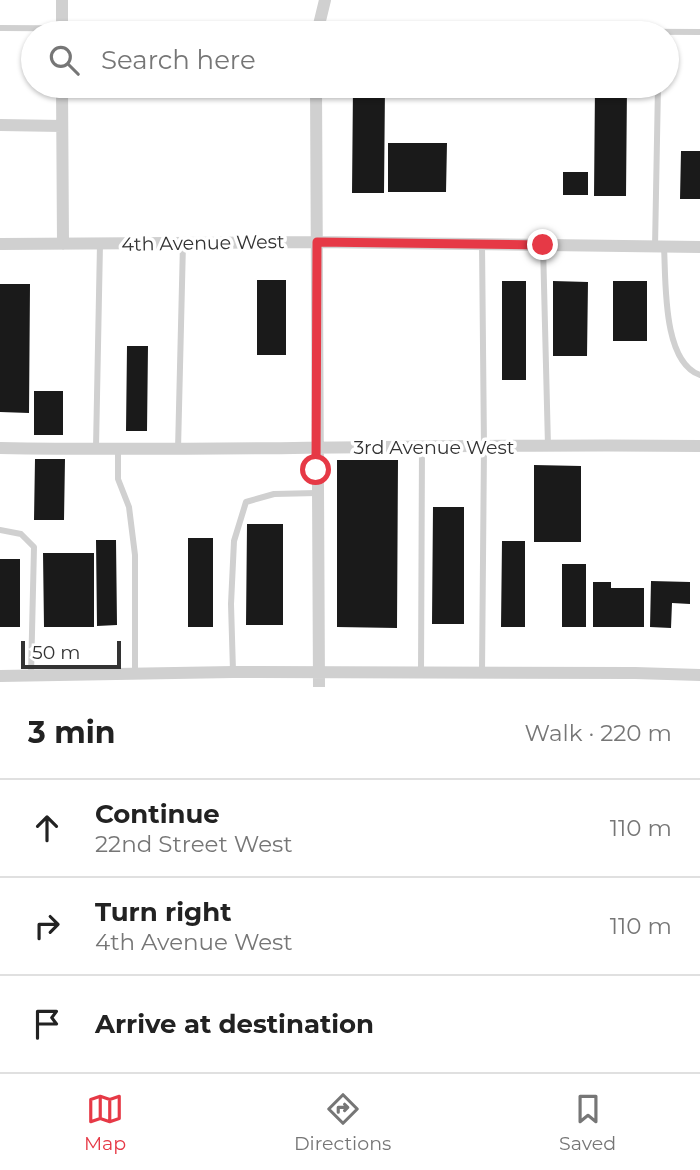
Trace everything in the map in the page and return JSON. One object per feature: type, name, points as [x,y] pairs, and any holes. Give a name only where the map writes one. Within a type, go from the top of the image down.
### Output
[{"type":"street","points":[[62,0],[62,21]]},
{"type":"street","points":[[320,21],[325,0]]},
{"type":"street","points":[[62,98],[63,244]]},
{"type":"street","points":[[316,98],[319,687]]},
{"type":"street","points":[[0,125],[62,126]]},
{"type":"street","name":"4th Avenue West","points":[[0,244],[317,242],[700,247]]},
{"type":"street","name":"3rd Avenue West","points":[[0,448],[178,450],[700,446]]},
{"type":"street","points":[[0,676],[233,672],[700,675]]},
{"type":"lane","points":[[0,28],[21,29]]},
{"type":"lane","points":[[679,32],[700,32]]},
{"type":"lane","points":[[659,98],[660,247],[668,317],[682,362],[688,370],[700,375]]},
{"type":"lane","points":[[178,450],[183,243]]},
{"type":"lane","points":[[96,450],[100,244]]},
{"type":"lane","points":[[482,244],[482,673]]},
{"type":"lane","points":[[543,245],[548,446]]},
{"type":"lane","points":[[421,673],[422,447]]},
{"type":"lane","points":[[118,450],[118,479],[129,507],[135,555],[135,673]]},
{"type":"lane","points":[[233,672],[231,604],[234,541],[246,502],[274,494],[317,493]]},
{"type":"lane","points":[[0,530],[21,534],[34,547],[30,675]]},
{"type":"building","points":[[353,98],[385,98],[384,193],[352,193]]},
{"type":"building","points":[[595,98],[627,98],[626,196],[594,196]]},
{"type":"building","points":[[388,143],[447,143],[446,192],[388,192]]},
{"type":"building","points":[[681,151],[700,151],[700,199],[680,199]]},
{"type":"building","points":[[563,172],[588,172],[588,195],[563,195]]},
{"type":"building","points":[[257,280],[286,280],[286,355],[257,355]]},
{"type":"building","points":[[502,281],[526,281],[526,380],[502,380]]},
{"type":"building","points":[[553,281],[588,282],[587,356],[553,356]]},
{"type":"building","points":[[613,281],[647,281],[647,341],[613,341]]},
{"type":"building","points":[[0,284],[30,284],[29,413],[0,412]]},
{"type":"building","points":[[127,346],[148,346],[147,431],[126,431]]},
{"type":"building","points":[[34,391],[63,391],[63,435],[34,435]]},
{"type":"building","points":[[35,459],[65,459],[64,520],[34,520]]},
{"type":"building","points":[[337,460],[398,460],[397,628],[337,627]]},
{"type":"building","points":[[534,465],[581,466],[581,542],[534,542]]},
{"type":"building","points":[[433,507],[464,507],[464,624],[432,624]]},
{"type":"building","points":[[247,524],[283,524],[283,625],[246,625]]},
{"type":"building","points":[[188,538],[213,538],[213,627],[188,627]]},
{"type":"building","points":[[96,540],[116,540],[117,625],[97,626]]},
{"type":"building","points":[[502,541],[525,541],[525,627],[501,627]]},
{"type":"building","points":[[43,553],[94,553],[94,627],[44,627]]},
{"type":"building","points":[[0,559],[20,559],[20,627],[0,627]]},
{"type":"building","points":[[562,564],[586,564],[586,627],[562,627]]},
{"type":"building","points":[[651,581],[690,582],[690,604],[672,603],[671,628],[650,627]]},
{"type":"building","points":[[593,582],[611,582],[611,588],[644,588],[644,627],[593,627]]},
{"type":"route","points":[[316,470],[317,242],[543,245]]}]
